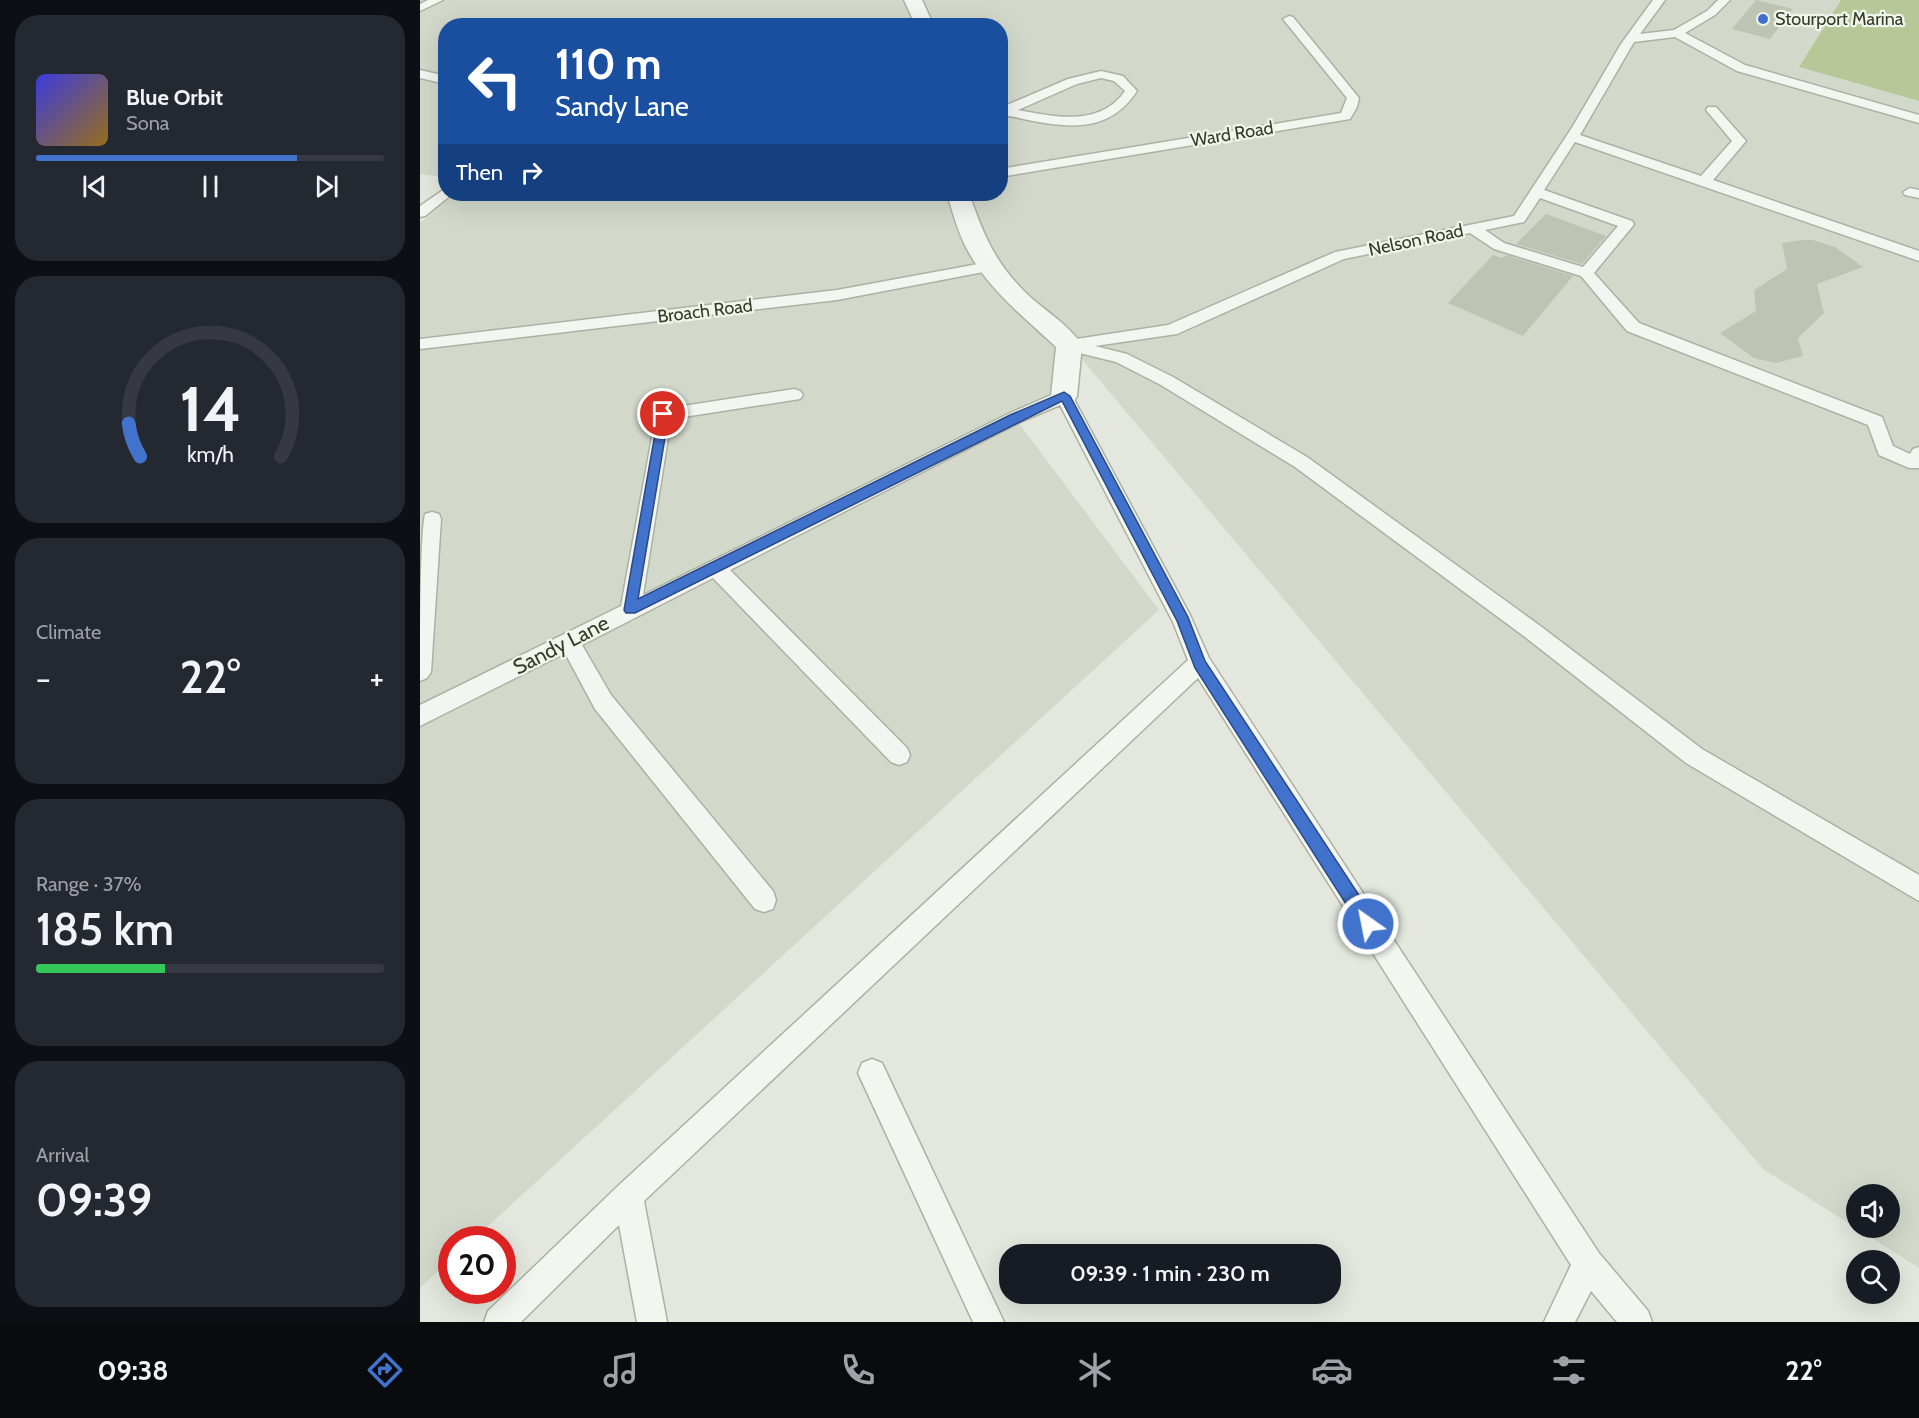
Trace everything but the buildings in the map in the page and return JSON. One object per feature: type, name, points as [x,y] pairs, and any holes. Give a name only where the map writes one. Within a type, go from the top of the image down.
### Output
[{"type":"street","points":[[913,0],[921,18]]},
{"type":"street","points":[[960,201],[976,244],[989,267],[1069,345],[1064,396]]},
{"type":"lane","points":[[420,8],[437,0]]},
{"type":"lane","name":"Nelson Road","points":[[1069,345],[1171,330],[1340,255],[1519,219],[1573,137],[1631,39],[1659,0]]},
{"type":"lane","points":[[1631,39],[1677,33],[1711,13],[1724,0]]},
{"type":"lane","name":"Ward Road","points":[[1008,172],[1345,116],[1351,107],[1353,98],[1289,19]]},
{"type":"lane","points":[[1677,33],[1741,68],[1919,119]]},
{"type":"lane","points":[[420,74],[438,78]]},
{"type":"lane","points":[[1008,109],[1072,81],[1098,75],[1113,75],[1122,80],[1131,91],[1126,103],[1103,115],[1070,123],[1008,113]]},
{"type":"lane","points":[[1703,183],[1739,141],[1712,110]]},
{"type":"lane","points":[[1573,137],[1919,256]]},
{"type":"lane","points":[[1536,192],[1627,224],[1586,273]]},
{"type":"lane","points":[[420,213],[438,198]]},
{"type":"lane","points":[[1472,228],[1499,246],[1586,273],[1633,327],[1876,421],[1885,450],[1915,464],[1919,453]]},
{"type":"lane","name":"Broach Road","points":[[420,344],[837,295],[989,267]]},
{"type":"lane","points":[[1069,345],[1131,362],[1167,381],[1301,462],[1532,631],[1694,756],[1919,889]]},
{"type":"lane","points":[[630,610],[663,414],[794,395]]},
{"type":"lane","points":[[1064,396],[1183,621],[1200,663],[1588,1264],[1637,1322]]},
{"type":"lane","name":"Sandy Lane","points":[[420,716],[1014,418],[1064,396]]},
{"type":"lane","points":[[420,672],[432,519]]},
{"type":"lane","points":[[715,567],[899,755]]},
{"type":"lane","points":[[569,641],[603,702],[764,900]]},
{"type":"lane","points":[[499,1322],[628,1196],[1200,663]]},
{"type":"lane","points":[[872,1073],[989,1322]]},
{"type":"lane","points":[[628,1196],[652,1322]]},
{"type":"lane","points":[[1559,1322],[1588,1264]]},
{"type":"shaded area","points":[[420,0],[1841,0],[1799,67],[1919,101],[1919,1268],[1900,1256],[1900,1250],[1891,1250],[1872,1238],[1900,1238],[1900,1184],[1846,1184],[1846,1222],[1763,1169],[1070,345],[1064,396],[1015,418],[1159,610],[488,1226],[438,1226],[438,1271],[420,1288],[420,223],[447,201],[1008,201],[1008,18],[438,18],[438,176],[420,174]]},
{"type":"shaded area","points":[[1841,0],[1919,0],[1919,101],[1799,67]]},
{"type":"place","name":"Stourport Marina","points":[[1763,19]]},
{"type":"route","points":[[663,414],[630,610],[1014,418],[1064,396],[1183,621],[1200,663],[1368,924]]}]
